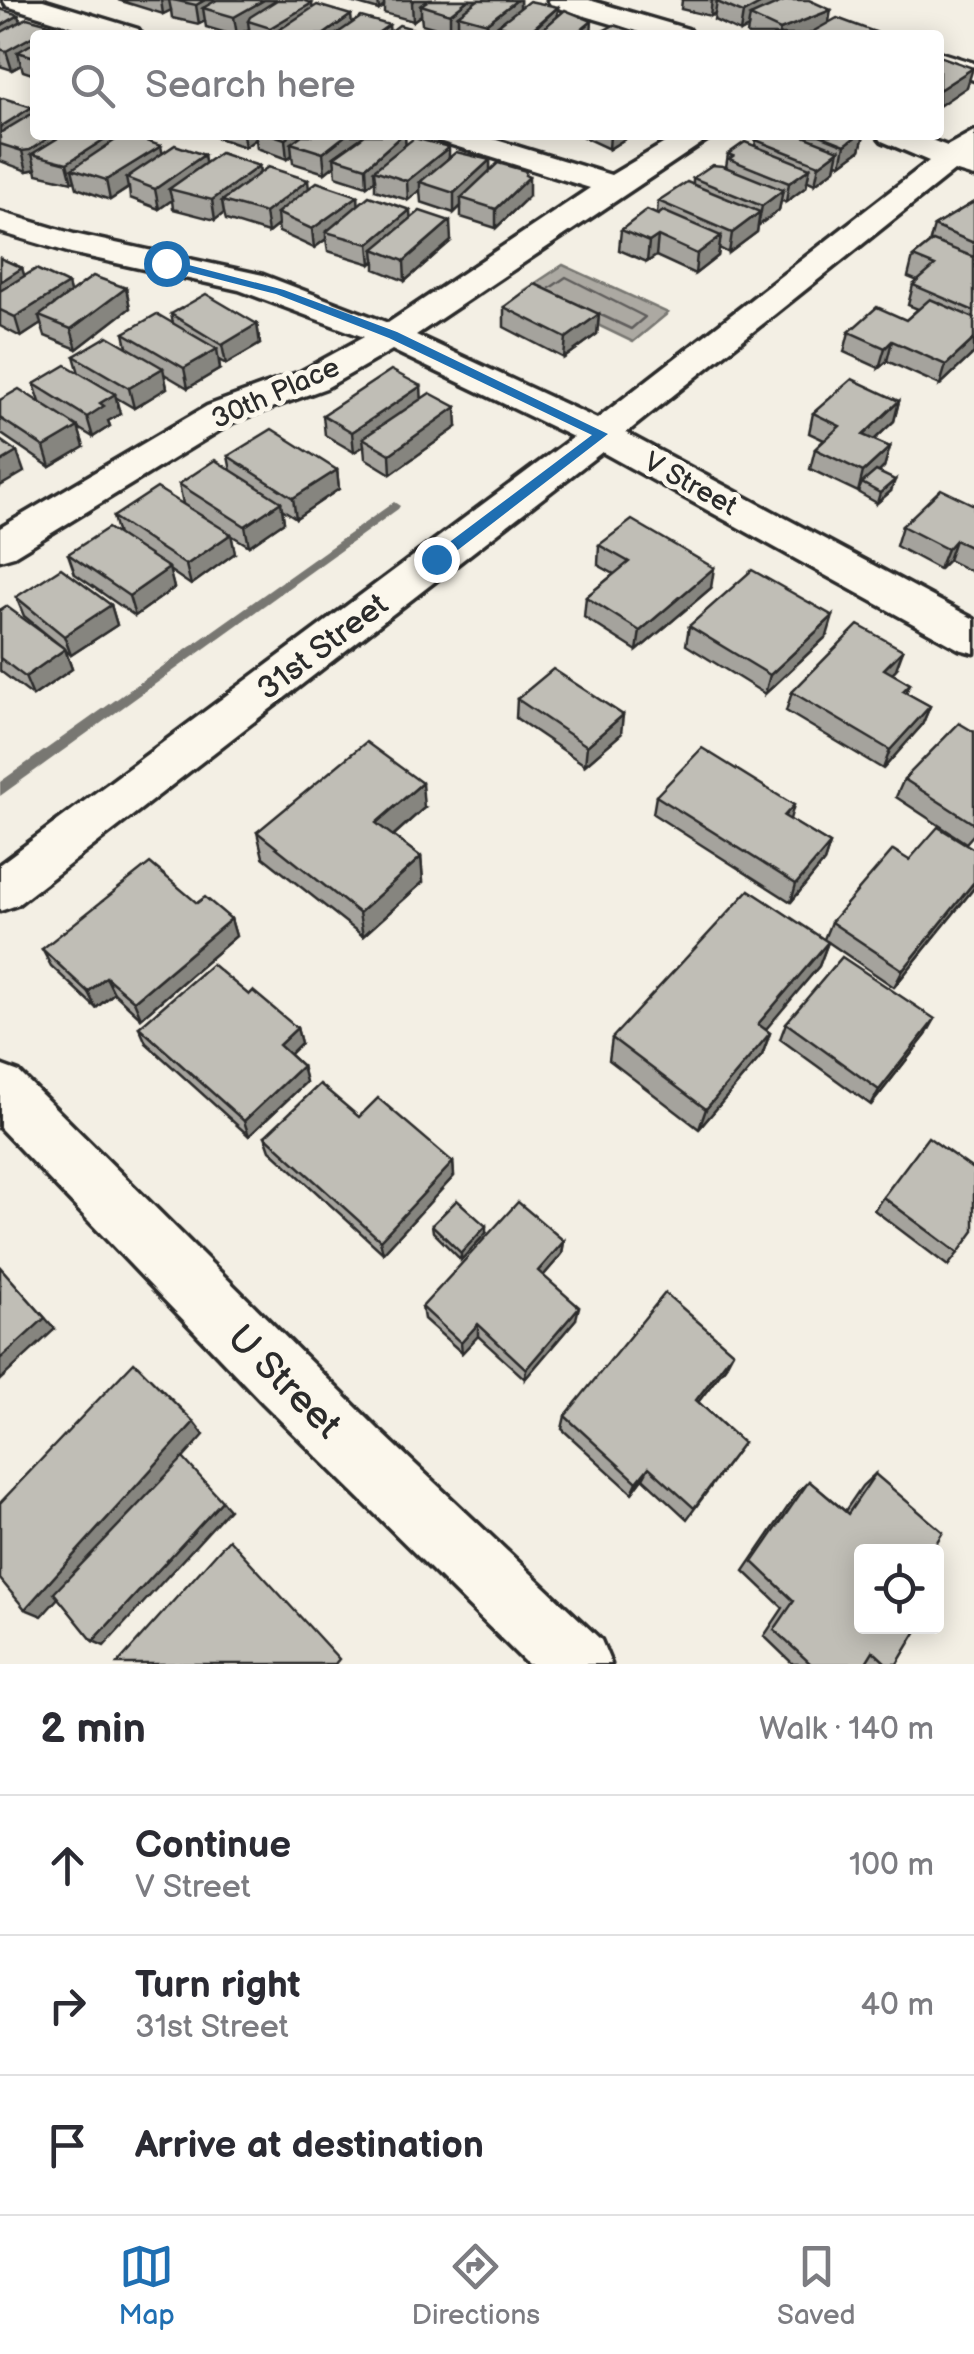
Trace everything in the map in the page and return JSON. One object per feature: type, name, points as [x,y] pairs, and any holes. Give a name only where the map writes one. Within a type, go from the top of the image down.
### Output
[{"type":"street","points":[[16,0],[112,30]]},
{"type":"street","points":[[562,0],[661,30]]},
{"type":"street","points":[[944,62],[974,72]]},
{"type":"street","points":[[465,140],[614,186]]},
{"type":"street","name":"30th Place","points":[[0,546],[220,414],[313,380],[393,335],[614,186],[690,140]]},
{"type":"street","points":[[910,140],[966,156]]},
{"type":"street","name":"31st Street","points":[[0,890],[966,156]]},
{"type":"street","name":"V Street","points":[[0,222],[280,292],[393,335],[601,434],[974,638]]},
{"type":"street","name":"U Street","points":[[0,1090],[196,1292],[576,1664]]},
{"type":"water","points":[[563,265],[668,313],[633,342],[525,290]]},
{"type":"building","points":[[173,0],[205,0],[196,5]]},
{"type":"building","points":[[217,0],[264,0],[234,17],[203,8]]},
{"type":"building","points":[[277,0],[312,3],[270,28],[248,21],[250,17]]},
{"type":"building","points":[[429,0],[468,0],[450,14],[421,5]]},
{"type":"building","points":[[478,0],[517,0],[487,23],[458,15]]},
{"type":"building","points":[[719,0],[767,0],[743,13]]},
{"type":"building","points":[[786,0],[809,0],[831,10],[780,30],[750,16]]},
{"type":"building","points":[[529,1],[558,7],[531,30],[498,25]]},
{"type":"building","points":[[317,5],[351,15],[330,30],[279,30]]},
{"type":"building","points":[[0,9],[19,15],[0,26]]},
{"type":"building","points":[[565,10],[592,21],[581,30],[542,30]]},
{"type":"building","points":[[361,17],[389,25],[382,30],[342,30]]},
{"type":"building","points":[[27,18],[53,25],[30,30],[30,38],[6,51],[0,49],[0,33]]},
{"type":"building","points":[[837,18],[870,30],[816,30]]},
{"type":"building","points":[[30,45],[30,56],[18,52]]},
{"type":"building","points":[[944,58],[973,68],[944,87]]},
{"type":"building","points":[[3,98],[30,108],[0,127]]},
{"type":"building","points":[[30,115],[30,140],[45,140],[22,151],[0,144],[0,133]]},
{"type":"building","points":[[55,140],[103,140],[67,163],[32,154]]},
{"type":"building","points":[[116,140],[144,140],[161,146],[106,180],[72,169]]},
{"type":"building","points":[[295,140],[340,140],[323,153],[291,143]]},
{"type":"building","points":[[358,140],[396,140],[366,167],[334,157]]},
{"type":"building","points":[[412,140],[449,147],[407,181],[374,170]]},
{"type":"building","points":[[756,140],[814,140],[839,150],[819,165]]},
{"type":"building","points":[[745,142],[810,168],[789,183],[729,159],[733,156],[728,154]]},
{"type":"building","points":[[175,145],[204,155],[155,189],[126,178]]},
{"type":"building","points":[[456,152],[490,160],[454,193],[420,182]]},
{"type":"building","points":[[220,153],[259,166],[212,200],[169,189]]},
{"type":"building","points":[[498,163],[526,171],[529,177],[496,209],[461,198]]},
{"type":"building","points":[[712,165],[783,190],[762,206],[693,178]]},
{"type":"building","points":[[268,167],[308,180],[265,213],[222,201]]},
{"type":"building","points":[[317,182],[358,196],[312,229],[277,213]]},
{"type":"building","points":[[687,182],[760,212],[732,233],[658,201]]},
{"type":"building","points":[[369,196],[410,210],[369,244],[326,232]]},
{"type":"building","points":[[974,202],[974,243],[934,226]]},
{"type":"building","points":[[647,210],[658,215],[663,211],[721,236],[697,254],[658,236],[649,242],[621,230]]},
{"type":"building","points":[[420,211],[450,221],[404,261],[374,249]]},
{"type":"building","points":[[933,241],[974,257],[974,311],[913,285],[935,266],[913,257]]},
{"type":"building","points":[[0,258],[22,268],[0,282]]},
{"type":"building","points":[[36,269],[68,284],[15,317],[0,310],[0,291]]},
{"type":"building","points":[[93,276],[126,288],[71,329],[39,316]]},
{"type":"building","points":[[535,284],[599,314],[566,338],[504,307]]},
{"type":"building","points":[[206,294],[257,324],[222,345],[171,314]]},
{"type":"building","points":[[930,299],[974,318],[974,339],[946,365],[892,341],[885,348],[849,332],[877,307],[906,320]]},
{"type":"building","points":[[157,314],[217,349],[184,368],[124,333]]},
{"type":"building","points":[[108,336],[163,368],[129,388],[74,356]]},
{"type":"building","points":[[66,365],[115,394],[87,417],[34,384]]},
{"type":"building","points":[[391,370],[421,386],[352,432],[323,415]]},
{"type":"building","points":[[852,379],[899,401],[863,435],[890,447],[863,472],[815,449],[840,426],[813,413]]},
{"type":"building","points":[[19,389],[78,427],[44,447],[0,418],[0,400]]},
{"type":"building","points":[[430,393],[456,407],[390,454],[363,438]]},
{"type":"building","points":[[272,429],[337,470],[293,498],[228,456]]},
{"type":"building","points":[[0,440],[17,452],[0,462]]},
{"type":"building","points":[[215,460],[281,502],[245,526],[179,484]]},
{"type":"building","points":[[876,471],[895,480],[880,493],[862,483]]},
{"type":"building","points":[[157,488],[231,534],[186,565],[113,517]]},
{"type":"building","points":[[941,489],[974,505],[974,549],[955,540],[947,549],[902,526]]},
{"type":"building","points":[[632,520],[714,568],[640,631],[586,597],[629,562],[599,545]]},
{"type":"building","points":[[108,528],[169,568],[129,596],[68,554]]},
{"type":"building","points":[[61,568],[111,605],[64,636],[16,597]]},
{"type":"building","points":[[752,570],[833,616],[770,675],[689,626]]},
{"type":"building","points":[[6,606],[65,649],[25,677],[0,658],[0,610]]},
{"type":"building","points":[[858,625],[903,650],[884,669],[910,684],[903,691],[930,706],[890,750],[792,692]]},
{"type":"building","points":[[553,669],[623,715],[587,746],[517,699]]},
{"type":"building","points":[[959,723],[974,732],[974,824],[904,779]]},
{"type":"building","points":[[366,742],[422,783],[376,823],[421,857],[359,913],[257,832]]},
{"type":"building","points":[[702,748],[794,805],[784,816],[830,844],[796,884],[656,796]]},
{"type":"building","points":[[938,827],[974,849],[974,882],[903,970],[831,922],[893,850],[909,860]]},
{"type":"building","points":[[150,863],[197,903],[205,897],[231,919],[134,1001],[106,977],[88,992],[42,949]]},
{"type":"building","points":[[749,890],[828,942],[758,1024],[770,1033],[706,1109],[612,1038]]},
{"type":"building","points":[[842,957],[935,1019],[879,1090],[786,1023]]},
{"type":"building","points":[[212,964],[249,995],[253,991],[297,1028],[279,1045],[302,1066],[244,1121],[139,1027]]},
{"type":"building","points":[[320,1084],[359,1117],[378,1098],[453,1162],[380,1240],[265,1136]]},
{"type":"building","points":[[928,1137],[974,1170],[974,1231],[958,1253],[883,1197]]},
{"type":"building","points":[[457,1200],[486,1226],[461,1253],[432,1225]]},
{"type":"building","points":[[518,1202],[564,1241],[538,1271],[579,1307],[526,1369],[478,1324],[461,1343],[422,1307]]},
{"type":"building","points":[[0,1267],[45,1318],[0,1359]]},
{"type":"building","points":[[665,1293],[733,1352],[696,1400],[743,1443],[694,1508],[649,1467],[637,1482],[565,1416]]},
{"type":"building","points":[[134,1362],[194,1422],[25,1609],[0,1579],[0,1503]]},
{"type":"building","points":[[183,1458],[222,1501],[93,1641],[54,1593]]},
{"type":"building","points":[[875,1474],[943,1532],[936,1544],[854,1544],[854,1634],[915,1634],[897,1664],[887,1664],[873,1651],[865,1664],[811,1664],[774,1630],[794,1601],[753,1562],[809,1481],[848,1514]]},
{"type":"building","points":[[229,1539],[339,1659],[335,1664],[117,1664]]},
{"type":"waterway","points":[[0,790],[394,506]]},
{"type":"route","points":[[166,263],[280,292],[393,335],[601,434],[436,559]]}]
